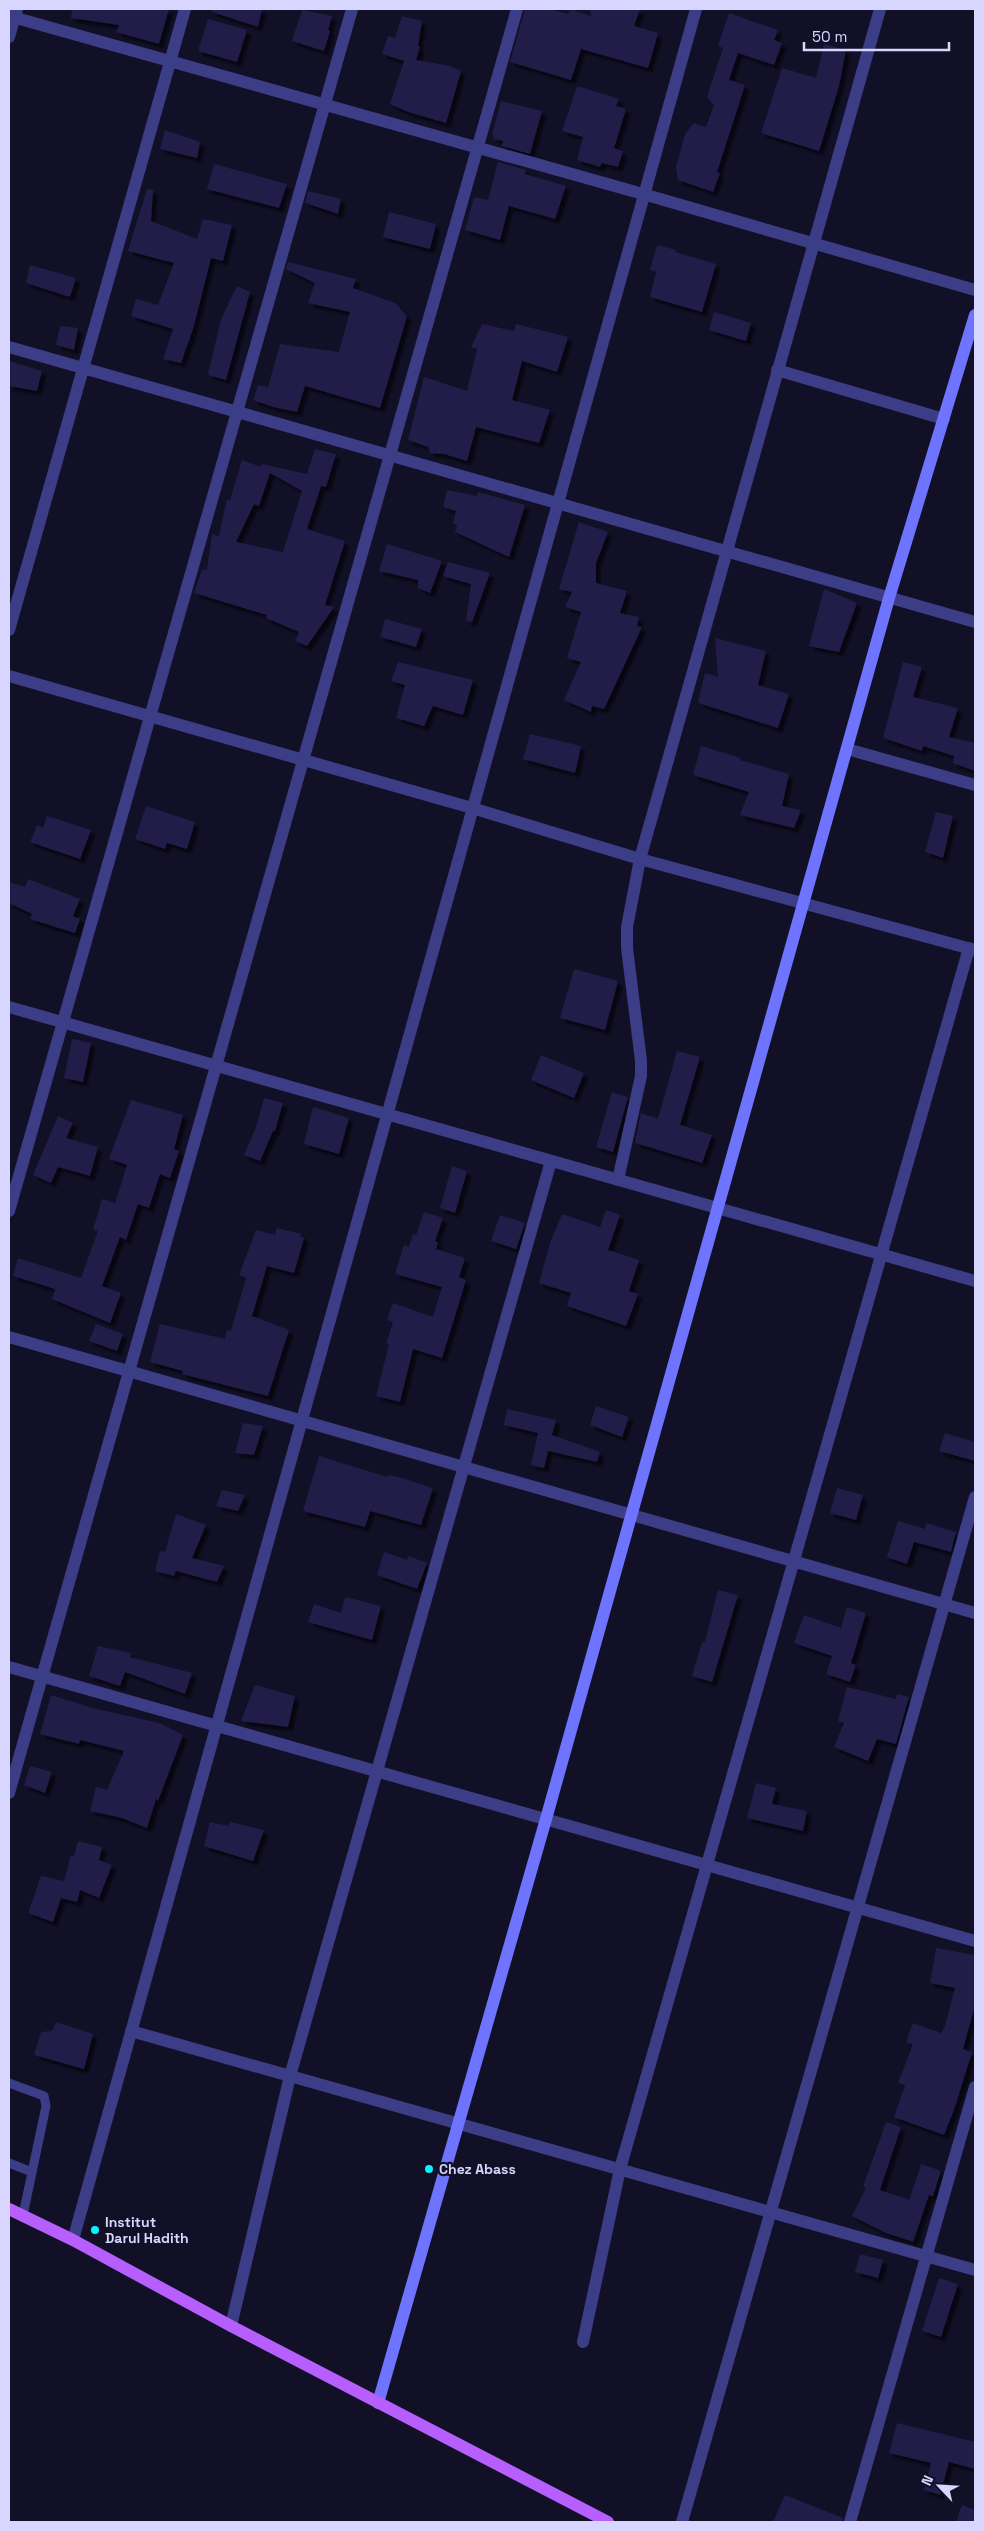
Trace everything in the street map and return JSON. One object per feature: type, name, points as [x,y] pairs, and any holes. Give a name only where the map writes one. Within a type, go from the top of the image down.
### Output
[{"type":"main road","points":[[9,2208],[608,2522]]},
{"type":"street","points":[[9,630],[185,9]]},
{"type":"street","points":[[9,1211],[352,9]]},
{"type":"street","points":[[9,1793],[516,9]]},
{"type":"street","points":[[73,2240],[696,9]]},
{"type":"street","points":[[618,1180],[641,1076],[641,1061],[627,948],[627,927],[640,859],[725,550],[880,9]]},
{"type":"street","points":[[9,37],[13,14],[975,290]]},
{"type":"street","points":[[378,2402],[546,1819],[889,598],[975,315]]},
{"type":"street","points":[[9,347],[975,622]]},
{"type":"street","points":[[777,370],[944,419]]},
{"type":"street","points":[[9,676],[472,808],[640,859],[972,949],[881,1254],[620,2169],[583,2342]]},
{"type":"street","points":[[847,749],[975,785]]},
{"type":"street","points":[[9,1007],[975,1281]]},
{"type":"street","points":[[232,2326],[290,2076],[551,1160]]},
{"type":"street","points":[[9,1337],[975,1613]]},
{"type":"street","points":[[682,2522],[975,1497]]},
{"type":"street","points":[[9,1667],[975,1940]]},
{"type":"street","points":[[131,2031],[975,2270]]},
{"type":"street","points":[[850,2522],[975,2087]]},
{"type":"lane","points":[[9,2083],[44,2096],[46,2106],[23,2215]]},
{"type":"lane","points":[[9,2164],[32,2172]]},
{"type":"building","points":[[72,9],[169,9],[159,44],[116,32],[119,25],[71,18]]},
{"type":"building","points":[[212,9],[262,9],[258,27],[212,12]]},
{"type":"building","points":[[525,9],[549,9],[568,14],[570,9],[591,16],[590,9],[640,9],[634,26],[658,33],[648,68],[581,49],[571,80],[510,62]]},
{"type":"building","points":[[302,10],[332,16],[324,51],[292,41]]},
{"type":"building","points":[[729,13],[778,30],[774,40],[782,43],[774,65],[738,53],[729,80],[745,85],[717,172],[720,173],[713,192],[678,180],[676,167],[685,134],[694,123],[706,127],[714,105],[707,97],[723,48],[718,46]]},
{"type":"building","points":[[402,16],[422,21],[418,46],[420,47],[416,60],[450,66],[461,71],[446,123],[408,112],[390,104],[404,61],[382,54],[388,36],[395,38]]},
{"type":"building","points":[[208,19],[247,30],[237,62],[198,51]]},
{"type":"building","points":[[824,44],[846,50],[839,86],[819,151],[761,133],[782,68],[816,78]]},
{"type":"building","points":[[577,86],[619,99],[616,106],[626,109],[614,148],[623,151],[618,167],[602,163],[600,167],[577,160],[583,137],[562,131]]},
{"type":"building","points":[[501,101],[542,111],[530,154],[502,146],[503,141],[493,139],[494,136],[492,135]]},
{"type":"building","points":[[165,130],[200,142],[197,158],[160,149]]},
{"type":"building","points":[[498,162],[526,170],[525,174],[566,186],[555,219],[509,206],[500,240],[465,230],[474,197],[488,200]]},
{"type":"building","points":[[214,164],[287,184],[279,208],[207,189]]},
{"type":"building","points":[[147,189],[153,190],[151,221],[197,239],[203,219],[232,225],[223,261],[211,258],[193,329],[181,363],[163,359],[173,329],[131,316],[136,299],[158,305],[174,263],[128,251]]},
{"type":"building","points":[[308,191],[341,199],[338,214],[305,203]]},
{"type":"building","points":[[389,212],[436,224],[430,249],[383,237]]},
{"type":"building","points":[[657,245],[716,264],[702,312],[650,297],[656,272],[650,270]]},
{"type":"building","points":[[288,262],[356,279],[353,288],[395,303],[407,316],[380,408],[305,386],[297,412],[253,400],[258,385],[268,387],[280,344],[339,352],[350,312],[308,303],[315,283],[286,269]]},
{"type":"building","points":[[30,265],[76,278],[70,297],[26,283]]},
{"type":"building","points":[[237,286],[250,292],[226,380],[208,375],[221,319]]},
{"type":"building","points":[[714,312],[751,323],[746,341],[709,330]]},
{"type":"building","points":[[482,324],[514,331],[516,324],[568,337],[557,372],[522,361],[512,400],[550,410],[539,443],[476,427],[467,461],[444,454],[430,453],[428,447],[408,440],[424,377],[467,391],[477,349],[471,347]]},
{"type":"building","points":[[60,326],[78,328],[74,350],[56,345]]},
{"type":"building","points":[[9,361],[42,371],[37,391],[9,386]]},
{"type":"building","points":[[315,449],[336,454],[326,487],[321,486],[307,529],[345,541],[325,605],[334,607],[307,646],[295,641],[299,632],[266,618],[267,615],[194,593],[202,569],[207,570],[212,534],[219,536],[227,499],[230,500],[242,460],[261,467],[262,464],[307,474]],"holes":[[[270,473],[302,491],[283,552],[236,542],[254,504],[259,506]]]},
{"type":"building","points":[[447,490],[477,496],[478,492],[525,505],[509,557],[455,532],[457,525],[453,523],[456,511],[443,507]]},
{"type":"building","points":[[579,522],[608,532],[596,563],[596,583],[627,591],[620,613],[639,617],[637,626],[642,627],[604,709],[592,706],[591,712],[564,700],[581,662],[567,658],[581,612],[565,607],[572,592],[559,589]]},
{"type":"building","points":[[387,544],[442,561],[430,593],[418,588],[418,580],[379,571]]},
{"type":"building","points":[[448,562],[490,573],[472,622],[466,621],[471,584],[443,576]]},
{"type":"building","points":[[824,589],[857,603],[839,652],[809,646]]},
{"type":"building","points":[[385,619],[422,629],[416,647],[380,637]]},
{"type":"building","points":[[715,638],[766,651],[758,685],[789,694],[778,728],[698,703],[705,673],[718,677]]},
{"type":"building","points":[[398,662],[473,680],[463,715],[433,706],[424,726],[396,718],[405,685],[391,681]]},
{"type":"building","points":[[903,662],[922,667],[913,697],[958,708],[949,737],[975,743],[975,771],[953,763],[954,756],[923,746],[922,751],[883,738]]},
{"type":"building","points":[[530,734],[581,746],[575,773],[523,759]]},
{"type":"building","points":[[701,746],[741,758],[740,760],[789,774],[782,806],[801,810],[794,828],[740,815],[749,792],[693,775]]},
{"type":"building","points":[[146,806],[195,822],[187,849],[167,843],[165,849],[135,839]]},
{"type":"building","points":[[936,812],[953,816],[943,858],[925,852]]},
{"type":"building","points":[[47,816],[91,830],[80,859],[30,842],[37,825],[43,828]]},
{"type":"building","points":[[28,879],[80,899],[73,916],[80,919],[75,933],[30,919],[32,914],[9,903],[9,882],[25,887]]},
{"type":"building","points":[[574,969],[618,981],[605,1030],[560,1018]]},
{"type":"building","points":[[72,1039],[91,1043],[83,1082],[64,1078]]},
{"type":"building","points":[[677,1051],[700,1057],[680,1125],[712,1135],[702,1163],[635,1143],[641,1113],[658,1119]]},
{"type":"building","points":[[541,1055],[584,1073],[574,1098],[531,1080]]},
{"type":"building","points":[[612,1092],[628,1097],[613,1152],[596,1147]]},
{"type":"building","points":[[264,1098],[283,1103],[275,1131],[273,1131],[260,1161],[244,1155],[256,1127]]},
{"type":"building","points":[[131,1100],[183,1115],[174,1149],[179,1151],[170,1178],[160,1174],[149,1208],[138,1204],[126,1240],[120,1237],[102,1286],[121,1293],[110,1323],[52,1299],[55,1289],[13,1276],[18,1258],[81,1278],[98,1231],[93,1230],[102,1199],[115,1203],[127,1165],[109,1159]]},
{"type":"building","points":[[313,1107],[349,1118],[339,1154],[304,1144]]},
{"type":"building","points":[[58,1116],[73,1123],[66,1138],[98,1147],[90,1176],[58,1167],[51,1183],[33,1175]]},
{"type":"building","points":[[452,1166],[467,1171],[455,1213],[440,1208]]},
{"type":"building","points":[[606,1210],[620,1215],[608,1250],[639,1260],[629,1291],[638,1294],[626,1326],[567,1306],[571,1293],[539,1283],[550,1243],[562,1214],[600,1227]]},
{"type":"building","points":[[424,1212],[443,1218],[435,1241],[438,1242],[436,1249],[465,1258],[459,1277],[466,1280],[442,1358],[413,1349],[400,1402],[376,1396],[389,1344],[386,1343],[393,1322],[387,1320],[393,1303],[433,1317],[442,1287],[395,1274],[404,1245],[409,1247],[413,1234],[416,1235]]},
{"type":"building","points":[[500,1215],[525,1223],[516,1249],[491,1241]]},
{"type":"building","points":[[277,1228],[301,1234],[300,1236],[304,1238],[294,1273],[267,1266],[252,1316],[289,1330],[268,1396],[182,1374],[183,1371],[150,1362],[160,1324],[225,1339],[227,1330],[231,1331],[246,1278],[239,1275],[256,1230],[275,1235]]},
{"type":"building","points":[[96,1324],[123,1334],[117,1351],[89,1341]]},
{"type":"building","points":[[596,1406],[629,1417],[622,1437],[590,1425]]},
{"type":"building","points":[[507,1409],[556,1420],[552,1435],[600,1452],[597,1462],[548,1451],[544,1468],[531,1465],[538,1433],[504,1425]]},
{"type":"building","points":[[243,1423],[263,1426],[254,1455],[235,1453]]},
{"type":"building","points":[[945,1433],[975,1442],[975,1461],[939,1451]]},
{"type":"building","points":[[319,1456],[387,1477],[388,1475],[402,1478],[433,1488],[421,1525],[370,1511],[365,1527],[303,1511]]},
{"type":"building","points":[[837,1488],[863,1495],[856,1520],[830,1513]]},
{"type":"building","points":[[222,1490],[245,1495],[238,1511],[216,1506]]},
{"type":"building","points":[[176,1514],[206,1525],[192,1558],[224,1566],[217,1582],[176,1571],[174,1576],[155,1571],[160,1551],[165,1552]]},
{"type":"building","points":[[898,1521],[925,1529],[926,1523],[956,1532],[951,1552],[914,1542],[907,1564],[887,1557]]},
{"type":"building","points":[[384,1552],[407,1560],[408,1556],[427,1563],[417,1589],[377,1575]]},
{"type":"building","points":[[718,1590],[738,1595],[712,1682],[692,1676],[702,1642],[705,1642]]},
{"type":"building","points":[[345,1597],[381,1606],[372,1640],[308,1622],[314,1604],[341,1613]]},
{"type":"building","points":[[847,1607],[866,1613],[851,1663],[856,1665],[850,1682],[826,1674],[832,1656],[794,1643],[804,1615],[841,1628]]},
{"type":"building","points":[[98,1646],[131,1653],[130,1657],[192,1673],[185,1694],[125,1672],[120,1686],[89,1676]]},
{"type":"building","points":[[255,1685],[295,1696],[288,1727],[241,1721]]},
{"type":"building","points":[[847,1687],[896,1699],[897,1694],[909,1697],[896,1744],[877,1739],[868,1761],[834,1747],[844,1723],[838,1721]]},
{"type":"building","points":[[51,1695],[93,1708],[159,1723],[183,1735],[158,1801],[156,1799],[147,1828],[122,1818],[90,1811],[96,1787],[107,1790],[124,1751],[80,1740],[79,1744],[40,1734]]},
{"type":"building","points":[[30,1766],[52,1772],[45,1793],[24,1785]]},
{"type":"building","points":[[756,1783],[776,1788],[772,1804],[807,1811],[803,1831],[747,1818]]},
{"type":"building","points":[[210,1822],[228,1826],[230,1822],[264,1830],[253,1861],[204,1846]]},
{"type":"building","points":[[78,1841],[102,1847],[99,1860],[112,1865],[99,1898],[80,1890],[77,1902],[61,1898],[53,1922],[28,1913],[41,1876],[64,1881],[71,1855],[74,1856]]},
{"type":"building","points":[[936,1948],[975,1955],[975,2005],[963,2049],[972,2052],[944,2135],[894,2117],[905,2085],[898,2083],[913,2044],[906,2042],[913,2023],[941,2033],[945,2026],[955,1988],[930,1983]]},
{"type":"building","points":[[56,2022],[93,2034],[84,2069],[34,2055],[41,2032],[52,2031]]},
{"type":"building","points":[[886,2122],[901,2127],[880,2190],[909,2200],[921,2164],[941,2171],[933,2196],[929,2195],[913,2242],[886,2233],[852,2216],[866,2188],[863,2187]]},
{"type":"building","points":[[860,2254],[883,2260],[878,2278],[855,2272]]},
{"type":"building","points":[[939,2278],[958,2284],[941,2337],[922,2331]]},
{"type":"building","points":[[897,2423],[975,2442],[975,2469],[949,2462],[940,2495],[924,2490],[931,2463],[889,2453]]},
{"type":"building","points":[[785,2495],[843,2518],[842,2522],[773,2522]]},
{"type":"building","points":[[962,2505],[975,2510],[975,2522],[956,2522]]},
{"type":"place","name":"Chez Abass","points":[[429,2169]]},
{"type":"place","name":"Institut Darul Hadith","points":[[95,2230]]}]
